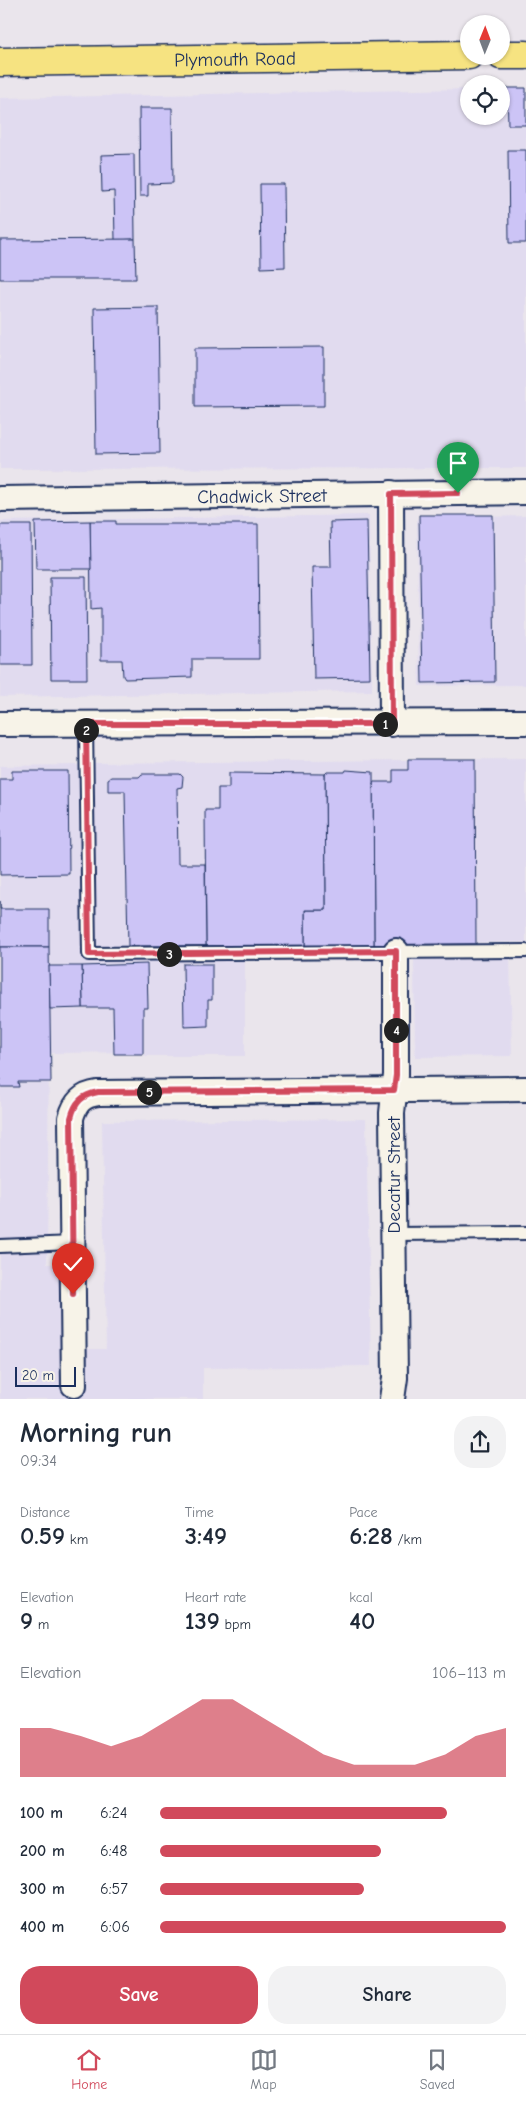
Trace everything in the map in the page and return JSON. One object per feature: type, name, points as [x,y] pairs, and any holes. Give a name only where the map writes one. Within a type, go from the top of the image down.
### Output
[{"type":"main road","points":[[510,55],[526,55]]},
{"type":"main road","name":"Plymouth Road","points":[[0,62],[460,56]]},
{"type":"street","name":"Chadwick Street","points":[[0,499],[526,492]]},
{"type":"street","points":[[391,494],[392,724]]},
{"type":"street","points":[[0,724],[526,722]]},
{"type":"street","name":"Decatur Street","points":[[392,1399],[395,1378],[392,1113],[396,1075],[396,951]]},
{"type":"street","points":[[74,1392],[71,1118],[74,1108],[88,1094],[98,1092],[526,1089]]},
{"type":"lane","points":[[86,724],[89,954],[526,951]]},
{"type":"lane","points":[[394,1234],[526,1233]]},
{"type":"lane","points":[[0,1246],[73,1243]]},
{"type":"shaded area","points":[[460,89],[460,125],[510,125],[510,89],[526,89],[526,468],[0,469],[0,98]]},
{"type":"shaded area","points":[[369,515],[372,691],[0,697],[0,521]]},
{"type":"shaded area","points":[[526,516],[526,685],[419,686],[417,518]]},
{"type":"shaded area","points":[[526,759],[526,942],[96,947],[93,763]]},
{"type":"shaded area","points":[[80,765],[82,960],[245,959],[245,1056],[145,1056],[145,1052],[49,1053],[47,1264],[61,1264],[61,1349],[106,1349],[102,1121],[366,1119],[371,1366],[203,1368],[203,1399],[0,1399],[0,766]]},
{"type":"shaded area","points":[[510,952],[512,1056],[415,1057],[414,953]]},
{"type":"building","points":[[510,88],[526,88],[526,125],[510,125]]},
{"type":"building","points":[[139,108],[172,108],[173,183],[148,184],[148,196],[140,196]]},
{"type":"building","points":[[508,150],[526,150],[526,243],[509,243]]},
{"type":"building","points":[[134,154],[135,239],[115,240],[114,191],[102,192],[101,155]]},
{"type":"building","points":[[260,184],[284,184],[285,267],[261,268]]},
{"type":"building","points":[[135,239],[136,279],[0,279],[0,240]]},
{"type":"building","points":[[158,307],[160,453],[96,454],[94,308]]},
{"type":"building","points":[[324,347],[324,406],[195,407],[195,348]]},
{"type":"building","points":[[419,515],[493,515],[495,682],[422,683]]},
{"type":"building","points":[[90,521],[116,521],[116,524],[258,524],[259,659],[192,659],[192,677],[125,679],[123,676],[122,660],[101,660],[101,608],[91,609]]},
{"type":"building","points":[[90,521],[91,569],[36,569],[35,522]]},
{"type":"building","points":[[367,521],[370,678],[314,679],[312,567],[331,567],[330,522]]},
{"type":"building","points":[[0,525],[31,525],[32,665],[0,665]]},
{"type":"building","points":[[50,577],[86,577],[87,679],[51,679]]},
{"type":"building","points":[[408,759],[475,759],[476,944],[374,945],[373,782],[393,782],[393,770],[408,770]]},
{"type":"building","points":[[346,770],[373,772],[374,945],[305,946],[305,910],[326,910],[325,774],[327,772],[345,772]]},
{"type":"building","points":[[12,771],[68,771],[69,874],[0,875],[0,779],[12,779]]},
{"type":"building","points":[[229,773],[325,774],[326,910],[305,910],[305,946],[206,946],[205,810],[218,810],[218,788],[229,788]]},
{"type":"building","points":[[142,774],[180,774],[183,777],[182,787],[177,788],[178,864],[205,864],[206,946],[128,946],[125,791],[108,791],[108,779],[111,777],[139,777]]},
{"type":"building","points":[[0,909],[49,909],[49,947],[0,947]]},
{"type":"building","points":[[0,947],[49,947],[51,1082],[18,1082],[19,1087],[0,1087]]},
{"type":"building","points":[[147,964],[148,1008],[143,1008],[143,1054],[114,1054],[113,1008],[83,1008],[82,966]]},
{"type":"building","points":[[183,964],[212,964],[212,1000],[208,1000],[208,1026],[184,1027]]},
{"type":"building","points":[[49,966],[82,966],[83,1008],[50,1009]]},
{"type":"route","points":[[73,1294],[71,1118],[74,1108],[88,1094],[98,1092],[394,1090],[396,1075],[396,951],[89,954],[86,724],[392,724],[391,494],[458,493]]}]
